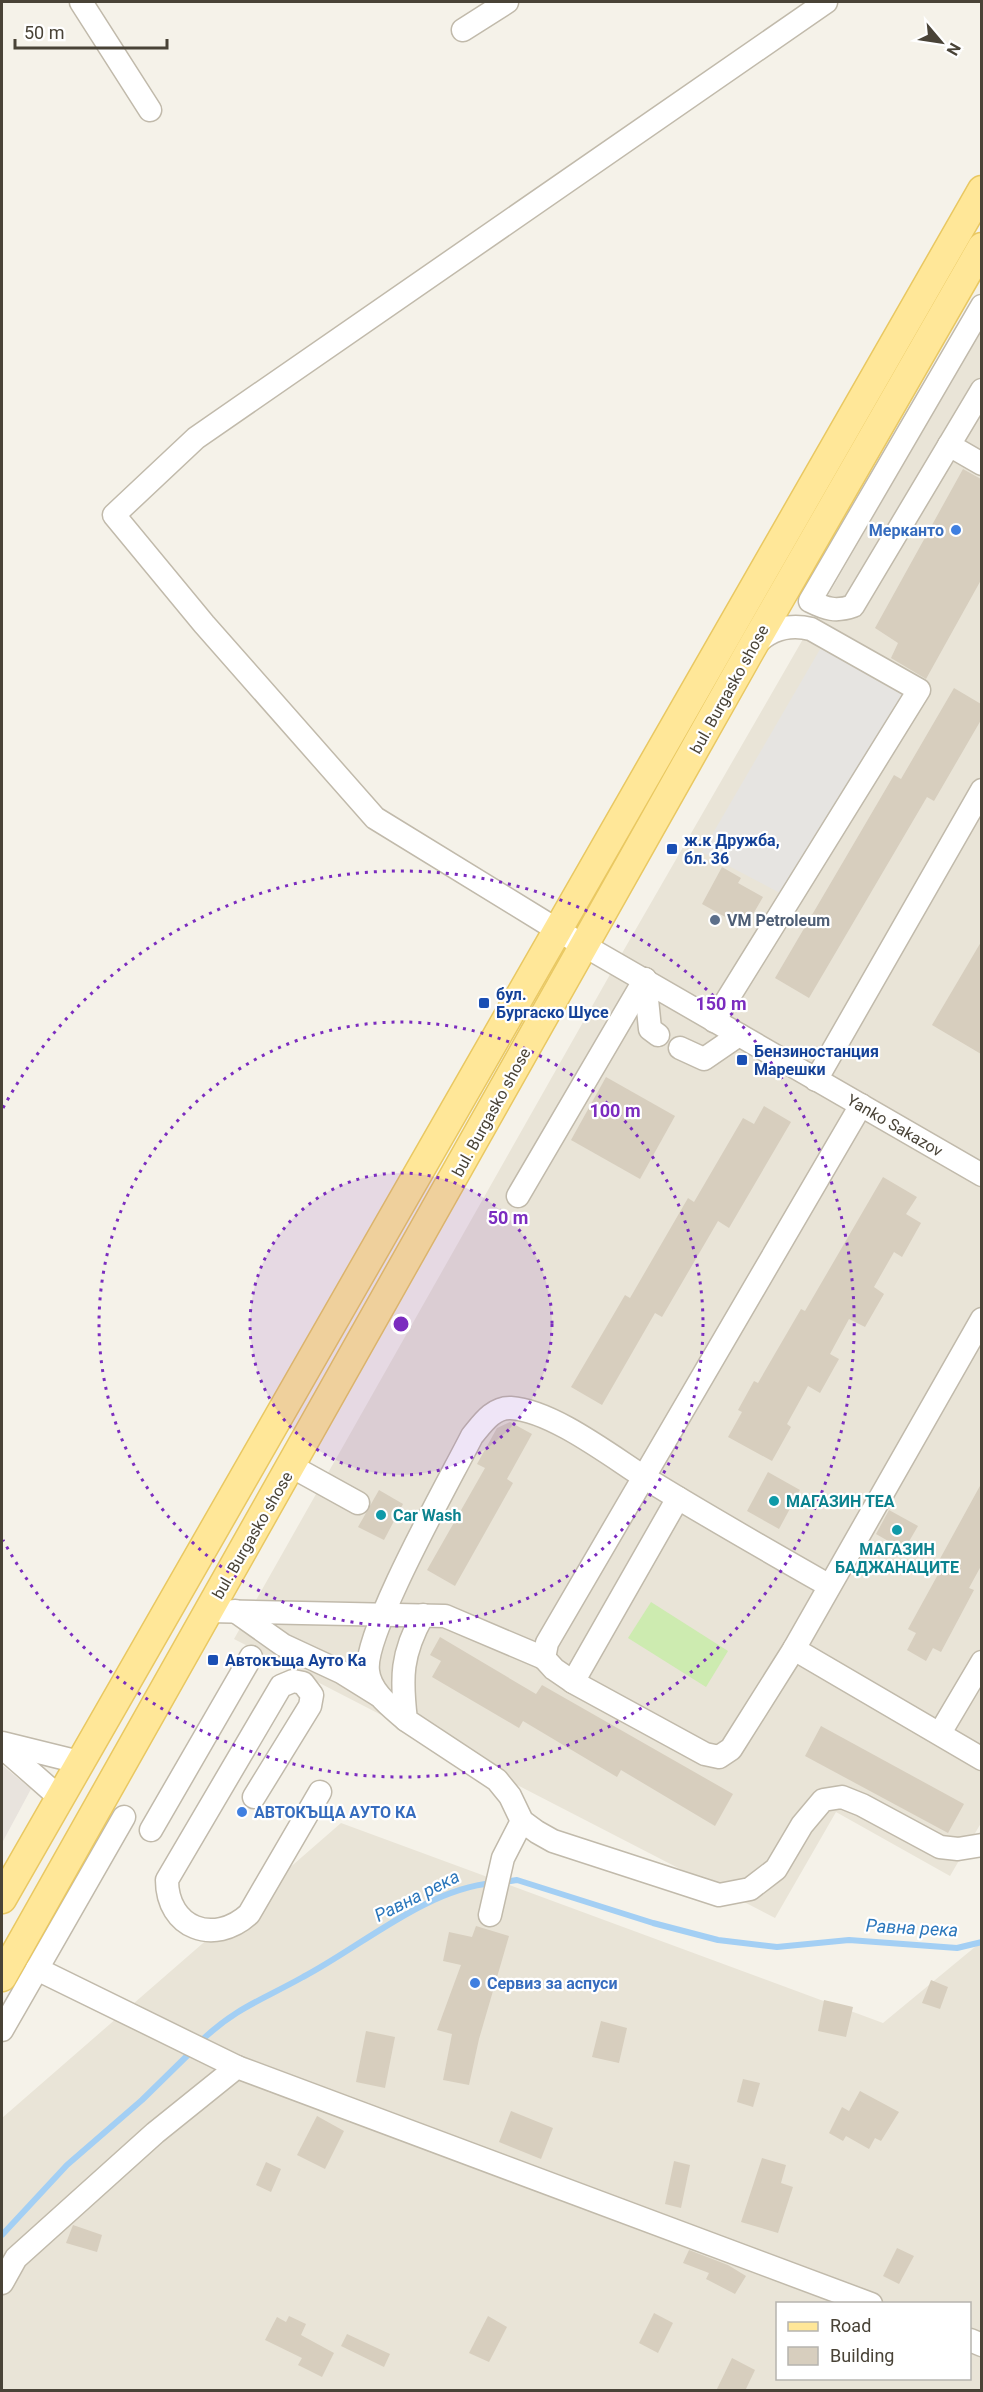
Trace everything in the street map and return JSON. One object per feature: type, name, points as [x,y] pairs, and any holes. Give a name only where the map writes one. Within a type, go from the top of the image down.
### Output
[{"type":"main road","name":"bul. Burgasko shose","points":[[2,1899],[559,932],[981,190]]},
{"type":"main road","name":"bul. Burgasko shose","points":[[2,1977],[111,1810],[222,1611],[291,1466],[750,651],[977,264]]},
{"type":"street","points":[[81,2],[150,110]]},
{"type":"street","points":[[463,30],[507,2]]},
{"type":"street","name":"Yanko Sakazov","points":[[826,2],[196,438],[114,515],[204,624],[375,818],[559,932],[645,979],[981,1175]]},
{"type":"street","points":[[981,306],[810,601],[825,609],[840,611],[853,606],[981,392]]},
{"type":"street","points":[[949,445],[981,464]]},
{"type":"street","points":[[714,1021],[919,690],[826,637],[797,626],[769,634],[750,651]]},
{"type":"street","points":[[816,1080],[981,790]]},
{"type":"street","points":[[645,979],[650,1029],[658,1035]]},
{"type":"street","points":[[518,1196],[645,979]]},
{"type":"street","points":[[680,1048],[704,1059],[739,1035]]},
{"type":"street","points":[[544,1658],[547,1643],[861,1105]]},
{"type":"street","points":[[222,1611],[445,1616],[544,1658],[554,1669],[573,1682],[705,1754],[719,1757],[731,1749],[794,1649],[828,1585],[981,1319]]},
{"type":"street","points":[[378,1695],[368,1671],[370,1648],[383,1614],[472,1436],[489,1415],[508,1408],[529,1412],[564,1427],[678,1498],[828,1585]]},
{"type":"street","points":[[291,1466],[358,1503]]},
{"type":"street","points":[[573,1682],[678,1498]]},
{"type":"street","points":[[222,1611],[283,1645],[341,1672],[378,1695],[406,1720],[497,1780],[510,1796],[522,1821],[554,1842],[719,1895],[750,1889],[776,1869],[802,1825],[824,1800],[842,1797],[862,1805],[940,1847],[958,1849],[981,1845]]},
{"type":"street","points":[[406,1720],[402,1687],[403,1662],[412,1635],[423,1615]]},
{"type":"street","points":[[794,1649],[981,1759]]},
{"type":"street","points":[[151,1830],[251,1657]]},
{"type":"street","points":[[940,1733],[981,1662]]},
{"type":"street","points":[[254,1797],[310,1706],[312,1695],[303,1683],[293,1681],[281,1686],[184,1847],[167,1880],[170,1902],[182,1919],[199,1929],[226,1929],[239,1924],[249,1914],[320,1792]]},
{"type":"street","points":[[2,1745],[79,1762]]},
{"type":"street","points":[[2,1745],[59,1797]]},
{"type":"street","points":[[2,2030],[37,1969],[111,1810],[184,1847]]},
{"type":"street","points":[[490,1915],[503,1858],[522,1821]]},
{"type":"street","points":[[37,1969],[237,2067],[866,2302]]},
{"type":"street","points":[[3,2275],[16,2258],[85,2195],[155,2133],[237,2067]]},
{"type":"shaded area","points":[[981,330],[981,1823],[950,1876],[836,1812],[775,1918],[234,1639],[625,948]]},
{"type":"shaded area","points":[[826,639],[913,690],[786,896],[702,852]]},
{"type":"shaded area","points":[[2,1765],[31,1789],[2,1843]]},
{"type":"shaded area","points":[[341,1823],[883,2023],[981,1942],[981,2390],[2,2390],[2,2118]]},
{"type":"green space","points":[[651,1602],[728,1651],[706,1687],[628,1638]]},
{"type":"building","name":"Мерканто","points":[[963,469],[981,479],[981,580],[926,679],[891,658],[898,643],[875,628]]},
{"type":"building","points":[[954,688],[981,704],[981,720],[934,801],[927,797],[809,998],[775,978],[894,775],[901,779]]},
{"type":"building","points":[[722,867],[741,878],[738,883],[763,897],[745,928],[702,904]]},
{"type":"building","points":[[981,942],[981,1054],[932,1025]]},
{"type":"building","points":[[606,1077],[675,1116],[640,1179],[571,1140]]},
{"type":"building","points":[[764,1106],[791,1122],[729,1228],[718,1221],[662,1317],[655,1313],[602,1405],[571,1387],[625,1295],[630,1298],[688,1198],[694,1202],[743,1118],[754,1124]]},
{"type":"building","points":[[883,1177],[917,1197],[906,1214],[921,1223],[902,1257],[894,1252],[874,1287],[884,1294],[865,1327],[849,1319],[830,1354],[839,1359],[820,1393],[808,1386],[787,1424],[791,1427],[772,1461],[728,1437],[742,1412],[738,1410],[754,1381],[758,1383],[801,1309],[805,1311]]},
{"type":"building","points":[[510,1422],[532,1434],[507,1479],[513,1483],[455,1586],[427,1570],[485,1468],[477,1464],[497,1428]]},
{"type":"building","name":"МАГАЗИН ТЕА","points":[[768,1472],[800,1490],[779,1529],[747,1511]]},
{"type":"building","points":[[981,1484],[981,1566],[969,1588],[974,1590],[941,1652],[933,1648],[926,1661],[907,1650],[916,1633],[908,1629],[941,1569],[936,1566]]},
{"type":"building","name":"Car Wash","points":[[379,1490],[403,1504],[384,1540],[358,1527]]},
{"type":"building","name":"МАГАЗИН БАДЖАНАЦИТЕ","points":[[889,1510],[918,1526],[904,1550],[876,1534]]},
{"type":"building","points":[[440,1637],[536,1694],[542,1685],[733,1794],[715,1826],[621,1770],[617,1777],[523,1721],[519,1728],[432,1677],[441,1661],[430,1655]]},
{"type":"building","points":[[821,1726],[964,1804],[948,1833],[805,1756]]},
{"type":"building","name":"Сервиз за аспуси","points":[[476,1926],[509,1936],[479,2039],[469,2085],[443,2080],[452,2034],[437,2030],[461,1965],[443,1961],[449,1932],[472,1937]]},
{"type":"building","points":[[931,1980],[948,1987],[940,2009],[922,2003]]},
{"type":"building","points":[[824,2000],[853,2007],[846,2037],[818,2031]]},
{"type":"building","points":[[601,2021],[627,2028],[619,2063],[592,2057]]},
{"type":"building","points":[[366,2031],[395,2037],[385,2088],[356,2082]]},
{"type":"building","points":[[743,2079],[760,2083],[753,2107],[737,2102]]},
{"type":"building","points":[[860,2091],[899,2112],[881,2141],[875,2138],[869,2149],[846,2136],[843,2141],[829,2133],[842,2107],[849,2111]]},
{"type":"building","points":[[511,2111],[553,2128],[541,2159],[499,2142]]},
{"type":"building","points":[[317,2116],[344,2131],[325,2169],[297,2155]]},
{"type":"building","points":[[762,2158],[786,2165],[781,2183],[793,2187],[778,2233],[741,2222]]},
{"type":"building","points":[[674,2161],[690,2165],[681,2208],[665,2204]]},
{"type":"building","points":[[266,2162],[281,2169],[271,2192],[256,2185]]},
{"type":"building","points":[[73,2225],[102,2235],[97,2252],[66,2243]]},
{"type":"building","points":[[897,2248],[914,2256],[899,2284],[883,2276]]},
{"type":"building","points":[[689,2250],[728,2265],[746,2276],[735,2294],[706,2279],[709,2273],[683,2263]]},
{"type":"building","points":[[654,2313],[673,2323],[658,2353],[639,2343]]},
{"type":"building","points":[[289,2316],[306,2324],[301,2335],[334,2353],[322,2377],[298,2365],[302,2358],[265,2340],[277,2317],[286,2322]]},
{"type":"building","points":[[488,2316],[507,2327],[489,2362],[469,2353]]},
{"type":"building","points":[[347,2334],[390,2354],[384,2367],[341,2346]]},
{"type":"building","points":[[732,2358],[755,2370],[745,2391],[716,2391]]},
{"type":"waterway","name":"Равна река","points":[[504,1882],[517,1880],[653,1923],[718,1940],[777,1947],[849,1940],[957,1948],[982,1942]]},
{"type":"waterway","name":"Равна река","points":[[200,2042],[249,2005],[325,1964],[419,1907],[468,1887],[493,1883]]},
{"type":"waterway","name":"Равна река","points":[[2,2235],[67,2165],[142,2100],[193,2050]]},
{"type":"place","name":"Мерканто","points":[[956,530]]},
{"type":"place","name":"ж.к Дружба, бл. 36","points":[[672,849]]},
{"type":"place","name":"VM Petroleum","points":[[715,920]]},
{"type":"place","name":"бул. Бургаско Шусе","points":[[484,1003]]},
{"type":"place","name":"Бензиностанция Марешки","points":[[742,1060]]},
{"type":"place","name":"МАГАЗИН ТЕА","points":[[774,1501]]},
{"type":"place","name":"Car Wash","points":[[381,1515]]},
{"type":"place","name":"МАГАЗИН БАДЖАНАЦИТЕ","points":[[897,1530]]},
{"type":"place","name":"Автокъща Ауто Ка","points":[[213,1660]]},
{"type":"place","name":"АВТОКЪЩА АУТО КА","points":[[242,1812]]},
{"type":"place","name":"Сервиз за аспуси","points":[[475,1983]]}]
